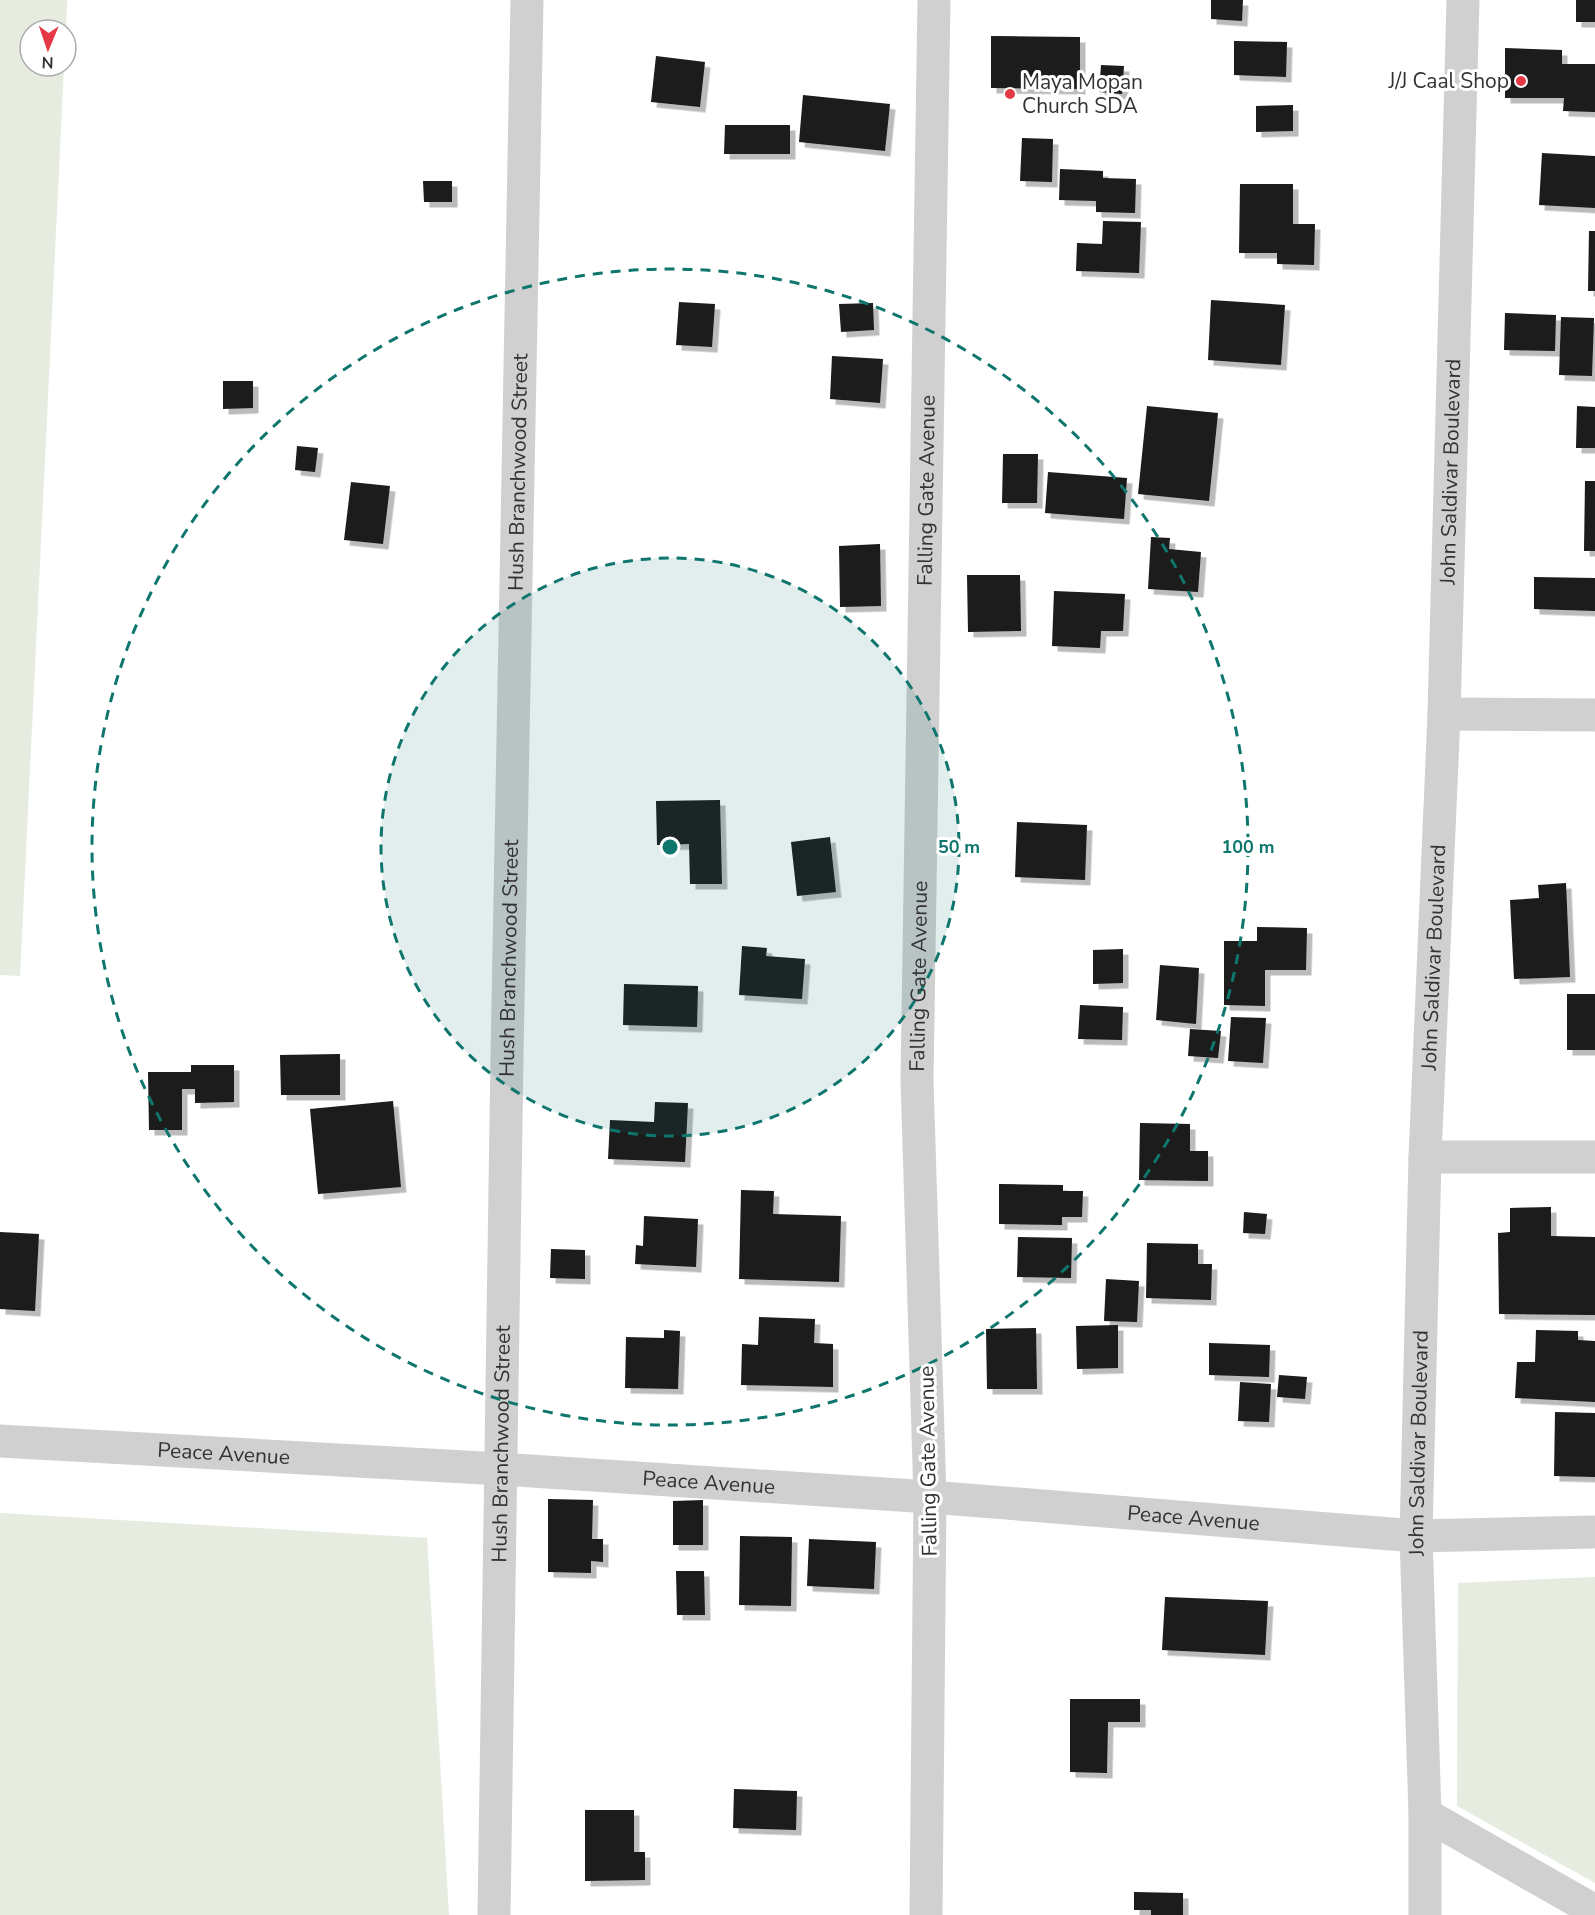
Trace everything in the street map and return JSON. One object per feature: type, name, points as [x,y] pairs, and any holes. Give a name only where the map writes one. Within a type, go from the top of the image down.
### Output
[{"type":"street","name":"Hush Branchwood Street","points":[[494,1915],[507,1045],[527,0]]},
{"type":"street","name":"Falling Gate Avenue","points":[[926,1915],[930,1497],[917,1080],[934,0]]},
{"type":"street","name":"John Saldivar Boulevard","points":[[1425,1915],[1425,1814],[1416,1536],[1425,1157],[1444,714],[1462,0]]},
{"type":"street","points":[[1444,714],[1595,715]]},
{"type":"street","points":[[1425,1157],[1595,1157]]},
{"type":"street","name":"Peace Avenue","points":[[0,1441],[501,1469],[930,1497],[1416,1536],[1595,1532]]},
{"type":"street","points":[[1425,1814],[1595,1911]]},
{"type":"shaded area","points":[[0,0],[67,0],[66,18],[18,18],[18,78],[63,78],[20,976],[0,975]]},
{"type":"shaded area","points":[[0,1513],[427,1538],[449,1915],[0,1915]]},
{"type":"shaded area","points":[[1595,1577],[1595,1883],[1457,1806],[1458,1583]]},
{"type":"building","points":[[1211,0],[1243,0],[1242,21],[1211,19]]},
{"type":"building","points":[[1576,0],[1595,0],[1595,22],[1576,22]]},
{"type":"building","points":[[991,36],[1080,37],[1080,89],[991,88]]},
{"type":"building","points":[[1234,41],[1287,42],[1286,77],[1234,75]]},
{"type":"building","points":[[1505,48],[1562,50],[1562,64],[1595,64],[1595,112],[1563,111],[1564,98],[1505,98]]},
{"type":"building","points":[[656,56],[705,62],[700,107],[651,102]]},
{"type":"building","points":[[1101,65],[1124,66],[1122,94],[1099,92]]},
{"type":"building","points":[[803,95],[890,104],[885,151],[799,142]]},
{"type":"building","points":[[1293,105],[1293,131],[1256,132],[1256,106]]},
{"type":"building","points":[[725,125],[790,125],[790,154],[724,154]]},
{"type":"building","points":[[1022,138],[1053,139],[1052,182],[1020,181]]},
{"type":"building","points":[[1542,153],[1595,156],[1595,208],[1539,205]]},
{"type":"building","points":[[1060,169],[1103,171],[1103,178],[1136,179],[1135,213],[1096,212],[1096,201],[1059,200]]},
{"type":"building","points":[[423,181],[452,181],[452,202],[424,202]]},
{"type":"building","points":[[1240,184],[1293,184],[1293,224],[1315,224],[1314,265],[1277,264],[1277,253],[1239,253]]},
{"type":"building","points":[[1103,221],[1141,222],[1139,273],[1076,271],[1077,243],[1102,244]]},
{"type":"building","points":[[1589,231],[1595,231],[1595,291],[1588,291]]},
{"type":"building","points":[[1211,300],[1285,305],[1281,365],[1208,360]]},
{"type":"building","points":[[679,302],[715,304],[712,347],[676,345]]},
{"type":"building","points":[[873,303],[874,330],[841,332],[839,304]]},
{"type":"building","points":[[1505,313],[1556,315],[1555,351],[1504,350]]},
{"type":"building","points":[[1561,317],[1594,318],[1592,376],[1559,375]]},
{"type":"building","points":[[832,356],[883,359],[880,403],[830,399]]},
{"type":"building","points":[[223,381],[253,381],[253,408],[223,409]]},
{"type":"building","points":[[1147,406],[1218,413],[1209,501],[1138,494]]},
{"type":"building","points":[[1577,406],[1595,407],[1595,448],[1576,448]]},
{"type":"building","points":[[297,446],[318,448],[315,472],[295,470]]},
{"type":"building","points":[[1003,454],[1038,454],[1037,503],[1002,503]]},
{"type":"building","points":[[1048,472],[1127,478],[1124,519],[1045,513]]},
{"type":"building","points":[[1585,481],[1595,481],[1595,551],[1584,551]]},
{"type":"building","points":[[351,482],[390,486],[383,544],[344,540]]},
{"type":"building","points":[[1151,537],[1170,538],[1169,549],[1201,552],[1198,592],[1148,589]]},
{"type":"building","points":[[880,544],[881,606],[840,607],[839,546]]},
{"type":"building","points":[[967,575],[1020,575],[1021,631],[968,632]]},
{"type":"building","points":[[1534,577],[1595,578],[1595,611],[1534,609]]},
{"type":"building","points":[[1054,591],[1125,594],[1123,631],[1101,631],[1100,648],[1052,646]]},
{"type":"building","points":[[720,800],[722,884],[690,884],[689,844],[657,845],[656,801]]},
{"type":"building","points":[[1017,822],[1087,825],[1085,880],[1015,877]]},
{"type":"building","points":[[830,837],[836,892],[797,896],[791,842]]},
{"type":"building","points":[[1566,883],[1570,977],[1514,979],[1510,900],[1539,898],[1538,885]]},
{"type":"building","points":[[1257,927],[1307,928],[1306,970],[1265,970],[1265,1006],[1224,1005],[1224,941],[1257,941]]},
{"type":"building","points":[[742,946],[767,948],[766,956],[805,959],[802,999],[739,995]]},
{"type":"building","points":[[1123,949],[1123,983],[1093,984],[1093,950]]},
{"type":"building","points":[[1160,965],[1199,968],[1196,1024],[1156,1020]]},
{"type":"building","points":[[624,984],[698,986],[697,1027],[623,1025]]},
{"type":"building","points":[[1567,994],[1595,994],[1595,1050],[1567,1050]]},
{"type":"building","points":[[1080,1005],[1123,1007],[1122,1040],[1078,1039]]},
{"type":"building","points":[[1231,1017],[1266,1018],[1263,1063],[1228,1061]]},
{"type":"building","points":[[1190,1029],[1221,1031],[1218,1058],[1188,1056]]},
{"type":"building","points":[[340,1054],[340,1095],[281,1095],[280,1055]]},
{"type":"building","points":[[191,1065],[234,1065],[234,1102],[195,1103],[195,1089],[182,1089],[182,1130],[149,1130],[148,1072],[191,1072]]},
{"type":"building","points":[[393,1101],[401,1187],[318,1194],[310,1109]]},
{"type":"building","points":[[655,1102],[688,1103],[685,1162],[608,1159],[610,1120],[654,1122]]},
{"type":"building","points":[[1140,1123],[1190,1124],[1190,1151],[1208,1151],[1208,1181],[1139,1180]]},
{"type":"building","points":[[999,1184],[1063,1185],[1063,1191],[1083,1191],[1082,1217],[1062,1217],[1062,1225],[999,1224]]},
{"type":"building","points":[[741,1190],[774,1191],[773,1214],[841,1216],[839,1282],[739,1279]]},
{"type":"building","points":[[1551,1207],[1551,1236],[1595,1237],[1595,1315],[1499,1314],[1498,1233],[1510,1232],[1510,1208]]},
{"type":"building","points":[[1244,1212],[1267,1214],[1265,1234],[1243,1233]]},
{"type":"building","points":[[644,1216],[698,1219],[696,1267],[635,1264],[636,1245],[643,1246]]},
{"type":"building","points":[[0,1232],[39,1234],[35,1311],[0,1309]]},
{"type":"building","points":[[1018,1237],[1072,1238],[1071,1278],[1017,1277]]},
{"type":"building","points":[[1147,1243],[1198,1244],[1198,1264],[1212,1264],[1211,1300],[1146,1298]]},
{"type":"building","points":[[551,1249],[585,1250],[585,1279],[550,1278]]},
{"type":"building","points":[[1106,1279],[1139,1281],[1137,1322],[1104,1321]]},
{"type":"building","points":[[759,1317],[815,1319],[814,1343],[833,1344],[833,1387],[741,1385],[742,1344],[758,1345]]},
{"type":"building","points":[[1118,1325],[1118,1368],[1077,1369],[1076,1326]]},
{"type":"building","points":[[1036,1328],[1037,1389],[987,1389],[986,1329]]},
{"type":"building","points":[[664,1330],[680,1331],[678,1389],[625,1388],[626,1337],[664,1338]]},
{"type":"building","points":[[1536,1330],[1578,1331],[1578,1340],[1595,1341],[1595,1402],[1515,1398],[1517,1362],[1535,1362]]},
{"type":"building","points":[[1209,1343],[1270,1345],[1269,1377],[1209,1375]]},
{"type":"building","points":[[1279,1375],[1307,1377],[1305,1399],[1277,1397]]},
{"type":"building","points":[[1240,1382],[1271,1384],[1269,1422],[1238,1421]]},
{"type":"building","points":[[1555,1412],[1595,1413],[1595,1477],[1554,1476]]},
{"type":"building","points":[[548,1499],[593,1500],[592,1539],[603,1539],[603,1562],[591,1561],[591,1573],[548,1572]]},
{"type":"building","points":[[703,1500],[703,1545],[673,1545],[673,1501]]},
{"type":"building","points":[[740,1536],[792,1537],[791,1606],[739,1605]]},
{"type":"building","points":[[809,1539],[876,1542],[874,1589],[807,1586]]},
{"type":"building","points":[[676,1571],[704,1571],[705,1615],[677,1615]]},
{"type":"building","points":[[1165,1597],[1268,1601],[1265,1655],[1162,1650]]},
{"type":"building","points":[[1070,1699],[1140,1699],[1140,1722],[1108,1722],[1107,1773],[1070,1772]]},
{"type":"building","points":[[734,1789],[797,1791],[796,1830],[733,1828]]},
{"type":"building","points":[[585,1810],[634,1810],[634,1852],[645,1852],[645,1880],[585,1881]]},
{"type":"building","points":[[1134,1892],[1183,1893],[1183,1915],[1151,1915],[1151,1910],[1134,1910]]},
{"type":"place","name":"J/J Caal Shop","points":[[1521,81]]},
{"type":"place","name":"Maya Mopan Church SDA","points":[[1010,94]]}]
